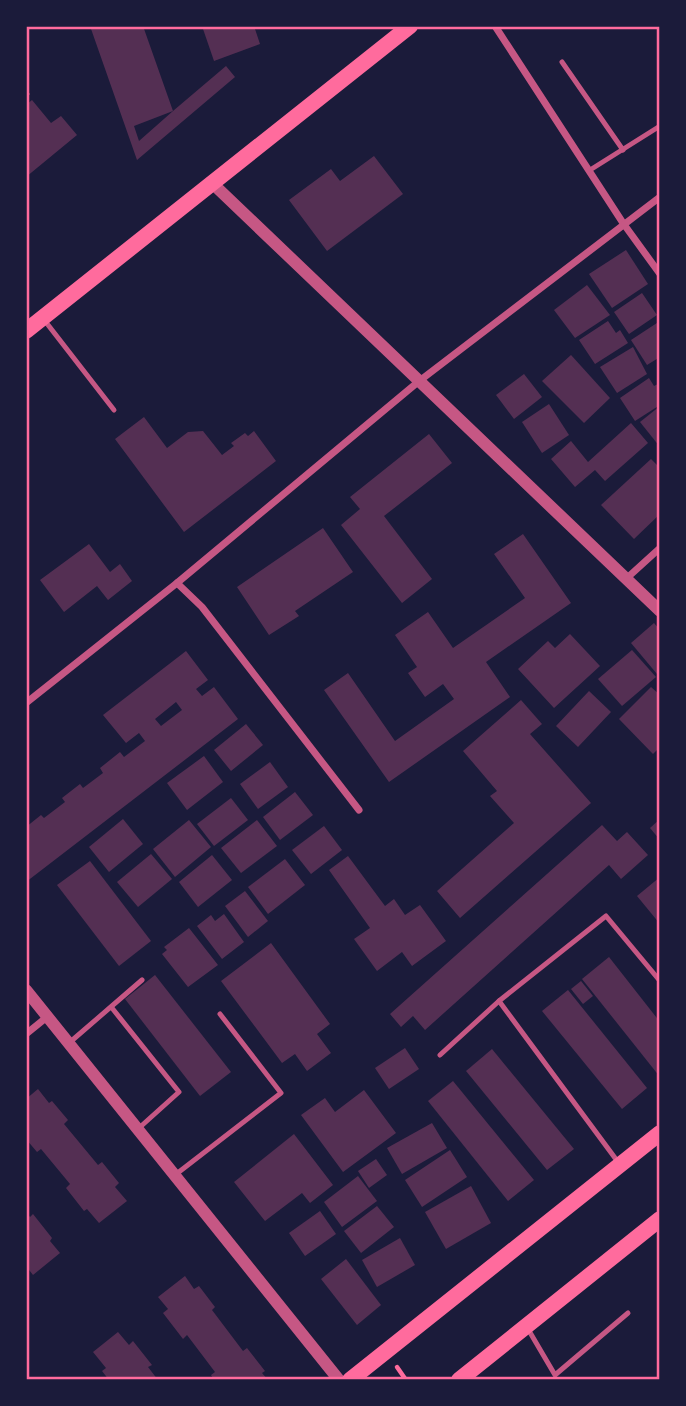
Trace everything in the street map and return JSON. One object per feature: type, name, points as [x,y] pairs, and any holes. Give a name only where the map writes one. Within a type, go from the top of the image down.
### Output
[{"type":"main road","points":[[26,331],[410,26]]},
{"type":"main road","points":[[349,1380],[660,1133]]},
{"type":"main road","points":[[459,1380],[660,1219]]},
{"type":"street","points":[[495,26],[623,223],[660,274]]},
{"type":"street","points":[[211,182],[660,611]]},
{"type":"street","points":[[26,702],[177,583],[418,382],[660,197]]},
{"type":"street","points":[[627,578],[660,548]]},
{"type":"street","points":[[177,583],[202,607],[359,810]]},
{"type":"street","points":[[26,990],[339,1380]]},
{"type":"street","points":[[26,1034],[47,1017]]},
{"type":"lane","points":[[562,62],[622,150]]},
{"type":"lane","points":[[590,170],[660,126]]},
{"type":"lane","points":[[43,318],[114,410]]},
{"type":"lane","points":[[440,1055],[499,1001],[606,916],[660,981]]},
{"type":"lane","points":[[69,1043],[142,980]]},
{"type":"lane","points":[[499,1001],[619,1164]]},
{"type":"lane","points":[[112,1008],[179,1092],[138,1129]]},
{"type":"lane","points":[[175,1175],[281,1094],[220,1014]]},
{"type":"lane","points":[[526,1326],[556,1377],[628,1313]]},
{"type":"path","points":[[397,1367],[406,1380]]},
{"type":"building","points":[[90,26],[143,26],[173,111],[226,66],[235,77],[137,160]],"holes":[[[173,111],[139,141],[134,126]]]},
{"type":"building","points":[[202,26],[254,26],[260,44],[214,61]]},
{"type":"building","points":[[32,100],[51,123],[61,116],[77,135],[26,177],[26,105]]},
{"type":"building","points":[[374,156],[403,194],[327,251],[289,200],[331,169],[340,181]]},
{"type":"building","points":[[626,250],[648,284],[612,308],[589,274]]},
{"type":"building","points":[[587,285],[610,315],[575,338],[554,310]]},
{"type":"building","points":[[642,293],[657,315],[629,334],[614,312]]},
{"type":"building","points":[[608,321],[616,333],[620,330],[628,343],[595,364],[579,340]]},
{"type":"building","points":[[660,321],[660,357],[647,365],[631,340]]},
{"type":"building","points":[[633,347],[647,374],[617,393],[600,367]]},
{"type":"building","points":[[571,355],[610,398],[584,423],[542,381]]},
{"type":"building","points":[[524,374],[542,397],[514,419],[496,395]]},
{"type":"building","points":[[649,378],[654,386],[658,384],[660,387],[660,405],[635,421],[620,398]]},
{"type":"building","points":[[549,404],[569,435],[542,453],[522,422]]},
{"type":"building","points":[[660,406],[660,447],[640,422]]},
{"type":"building","points":[[144,417],[167,448],[188,432],[203,431],[222,455],[234,446],[231,443],[245,433],[248,436],[254,431],[276,461],[184,532],[115,439]]},
{"type":"building","points":[[631,423],[648,443],[605,481],[595,470],[575,487],[551,459],[571,441],[588,462]]},
{"type":"building","points":[[429,434],[452,463],[384,516],[432,579],[402,603],[341,525],[360,509],[350,497]]},
{"type":"building","points":[[651,459],[660,468],[660,514],[634,539],[601,505]]},
{"type":"building","points":[[323,528],[353,572],[295,611],[299,616],[269,635],[237,587]]},
{"type":"building","points":[[523,534],[571,603],[486,662],[510,697],[389,782],[324,690],[348,673],[395,741],[454,699],[443,684],[425,697],[408,673],[417,667],[395,635],[428,612],[453,648],[525,598],[494,554]]},
{"type":"building","points":[[89,544],[110,572],[120,564],[132,581],[108,600],[97,586],[64,612],[40,580]]},
{"type":"building","points":[[654,623],[660,630],[660,671],[657,674],[631,643]]},
{"type":"building","points":[[570,634],[600,666],[554,708],[518,669],[548,641],[555,648]]},
{"type":"building","points":[[632,650],[656,677],[622,706],[598,679]]},
{"type":"building","points":[[186,651],[208,680],[196,689],[202,696],[214,687],[238,719],[26,882],[26,827],[41,815],[44,818],[65,802],[62,798],[80,784],[83,788],[103,773],[100,768],[120,752],[124,757],[145,741],[139,733],[126,743],[103,715]],"holes":[[[176,702],[182,710],[161,726],[155,719]]]},
{"type":"building","points":[[651,687],[660,695],[660,747],[653,754],[619,719]]},
{"type":"building","points":[[589,691],[611,712],[578,747],[556,726]]},
{"type":"building","points":[[521,700],[542,724],[530,734],[591,803],[460,918],[437,891],[514,823],[490,796],[497,791],[463,751]]},
{"type":"building","points":[[246,724],[263,745],[231,771],[214,750]]},
{"type":"building","points":[[204,756],[223,782],[187,810],[167,783]]},
{"type":"building","points":[[270,762],[288,787],[258,809],[240,784]]},
{"type":"building","points":[[295,792],[313,815],[280,840],[263,817]]},
{"type":"building","points":[[231,798],[248,820],[214,846],[197,824]]},
{"type":"building","points":[[123,819],[143,844],[109,872],[89,847]]},
{"type":"building","points":[[660,819],[660,840],[650,828]]},
{"type":"building","points":[[189,820],[211,847],[175,877],[153,849]]},
{"type":"building","points":[[257,820],[277,846],[241,873],[221,848]]},
{"type":"building","points":[[602,825],[617,841],[627,832],[648,855],[621,879],[609,865],[425,1030],[413,1016],[401,1027],[390,1014]]},
{"type":"building","points":[[324,826],[342,850],[311,874],[292,850]]},
{"type":"building","points":[[151,854],[172,879],[138,907],[117,882]]},
{"type":"building","points":[[212,855],[232,880],[198,907],[179,882]]},
{"type":"building","points":[[348,856],[385,906],[394,899],[405,915],[420,905],[446,941],[412,966],[402,952],[377,971],[354,939],[370,928],[329,870]]},
{"type":"building","points":[[285,859],[305,885],[268,914],[248,887]]},
{"type":"building","points":[[90,861],[151,941],[119,966],[57,885]]},
{"type":"building","points":[[660,877],[660,924],[637,896]]},
{"type":"building","points":[[245,891],[268,921],[248,937],[225,906]]},
{"type":"building","points":[[224,914],[244,942],[222,959],[197,926],[211,915],[215,921]]},
{"type":"building","points":[[189,928],[218,965],[188,987],[162,954],[167,950],[164,947]]},
{"type":"building","points":[[271,943],[330,1024],[317,1034],[331,1053],[307,1071],[295,1054],[282,1063],[221,981]]},
{"type":"building","points":[[609,957],[660,1022],[660,1077],[582,979]]},
{"type":"building","points":[[155,975],[231,1072],[200,1096],[125,999]]},
{"type":"building","points":[[581,981],[593,996],[583,1004],[571,989]]},
{"type":"building","points":[[568,990],[647,1088],[622,1109],[542,1011]]},
{"type":"building","points":[[405,1048],[419,1069],[389,1089],[375,1068]]},
{"type":"building","points":[[492,1049],[574,1149],[547,1170],[466,1071]]},
{"type":"building","points":[[453,1081],[534,1180],[508,1201],[428,1101]]},
{"type":"building","points":[[38,1089],[68,1120],[64,1124],[98,1165],[102,1162],[119,1183],[115,1187],[127,1201],[99,1223],[87,1209],[84,1211],[66,1188],[70,1184],[41,1149],[37,1152],[26,1139],[26,1099]]},
{"type":"building","points":[[364,1090],[396,1133],[343,1172],[301,1115],[325,1098],[335,1112]]},
{"type":"building","points":[[432,1123],[447,1148],[402,1174],[387,1148]]},
{"type":"building","points":[[294,1134],[333,1185],[310,1203],[302,1193],[265,1221],[234,1182]]},
{"type":"building","points":[[450,1150],[467,1177],[422,1207],[405,1180]]},
{"type":"building","points":[[376,1159],[387,1175],[369,1188],[358,1171]]},
{"type":"building","points":[[358,1176],[377,1201],[342,1227],[324,1202]]},
{"type":"building","points":[[471,1186],[491,1223],[446,1249],[425,1212]]},
{"type":"building","points":[[377,1206],[394,1227],[361,1253],[344,1231]]},
{"type":"building","points":[[320,1211],[336,1234],[305,1256],[289,1233]]},
{"type":"building","points":[[26,1212],[30,1217],[33,1214],[60,1253],[33,1275],[26,1266]]},
{"type":"building","points":[[400,1238],[415,1265],[377,1287],[362,1260]]},
{"type":"building","points":[[346,1259],[381,1305],[357,1325],[321,1279]]},
{"type":"building","points":[[185,1276],[194,1289],[199,1286],[215,1307],[212,1310],[243,1351],[247,1348],[265,1371],[262,1373],[268,1380],[214,1380],[211,1375],[215,1372],[187,1335],[183,1339],[163,1313],[168,1309],[158,1297]]},
{"type":"building","points":[[118,1332],[129,1345],[133,1341],[152,1365],[148,1367],[158,1380],[109,1380],[102,1371],[106,1368],[93,1352]]}]
